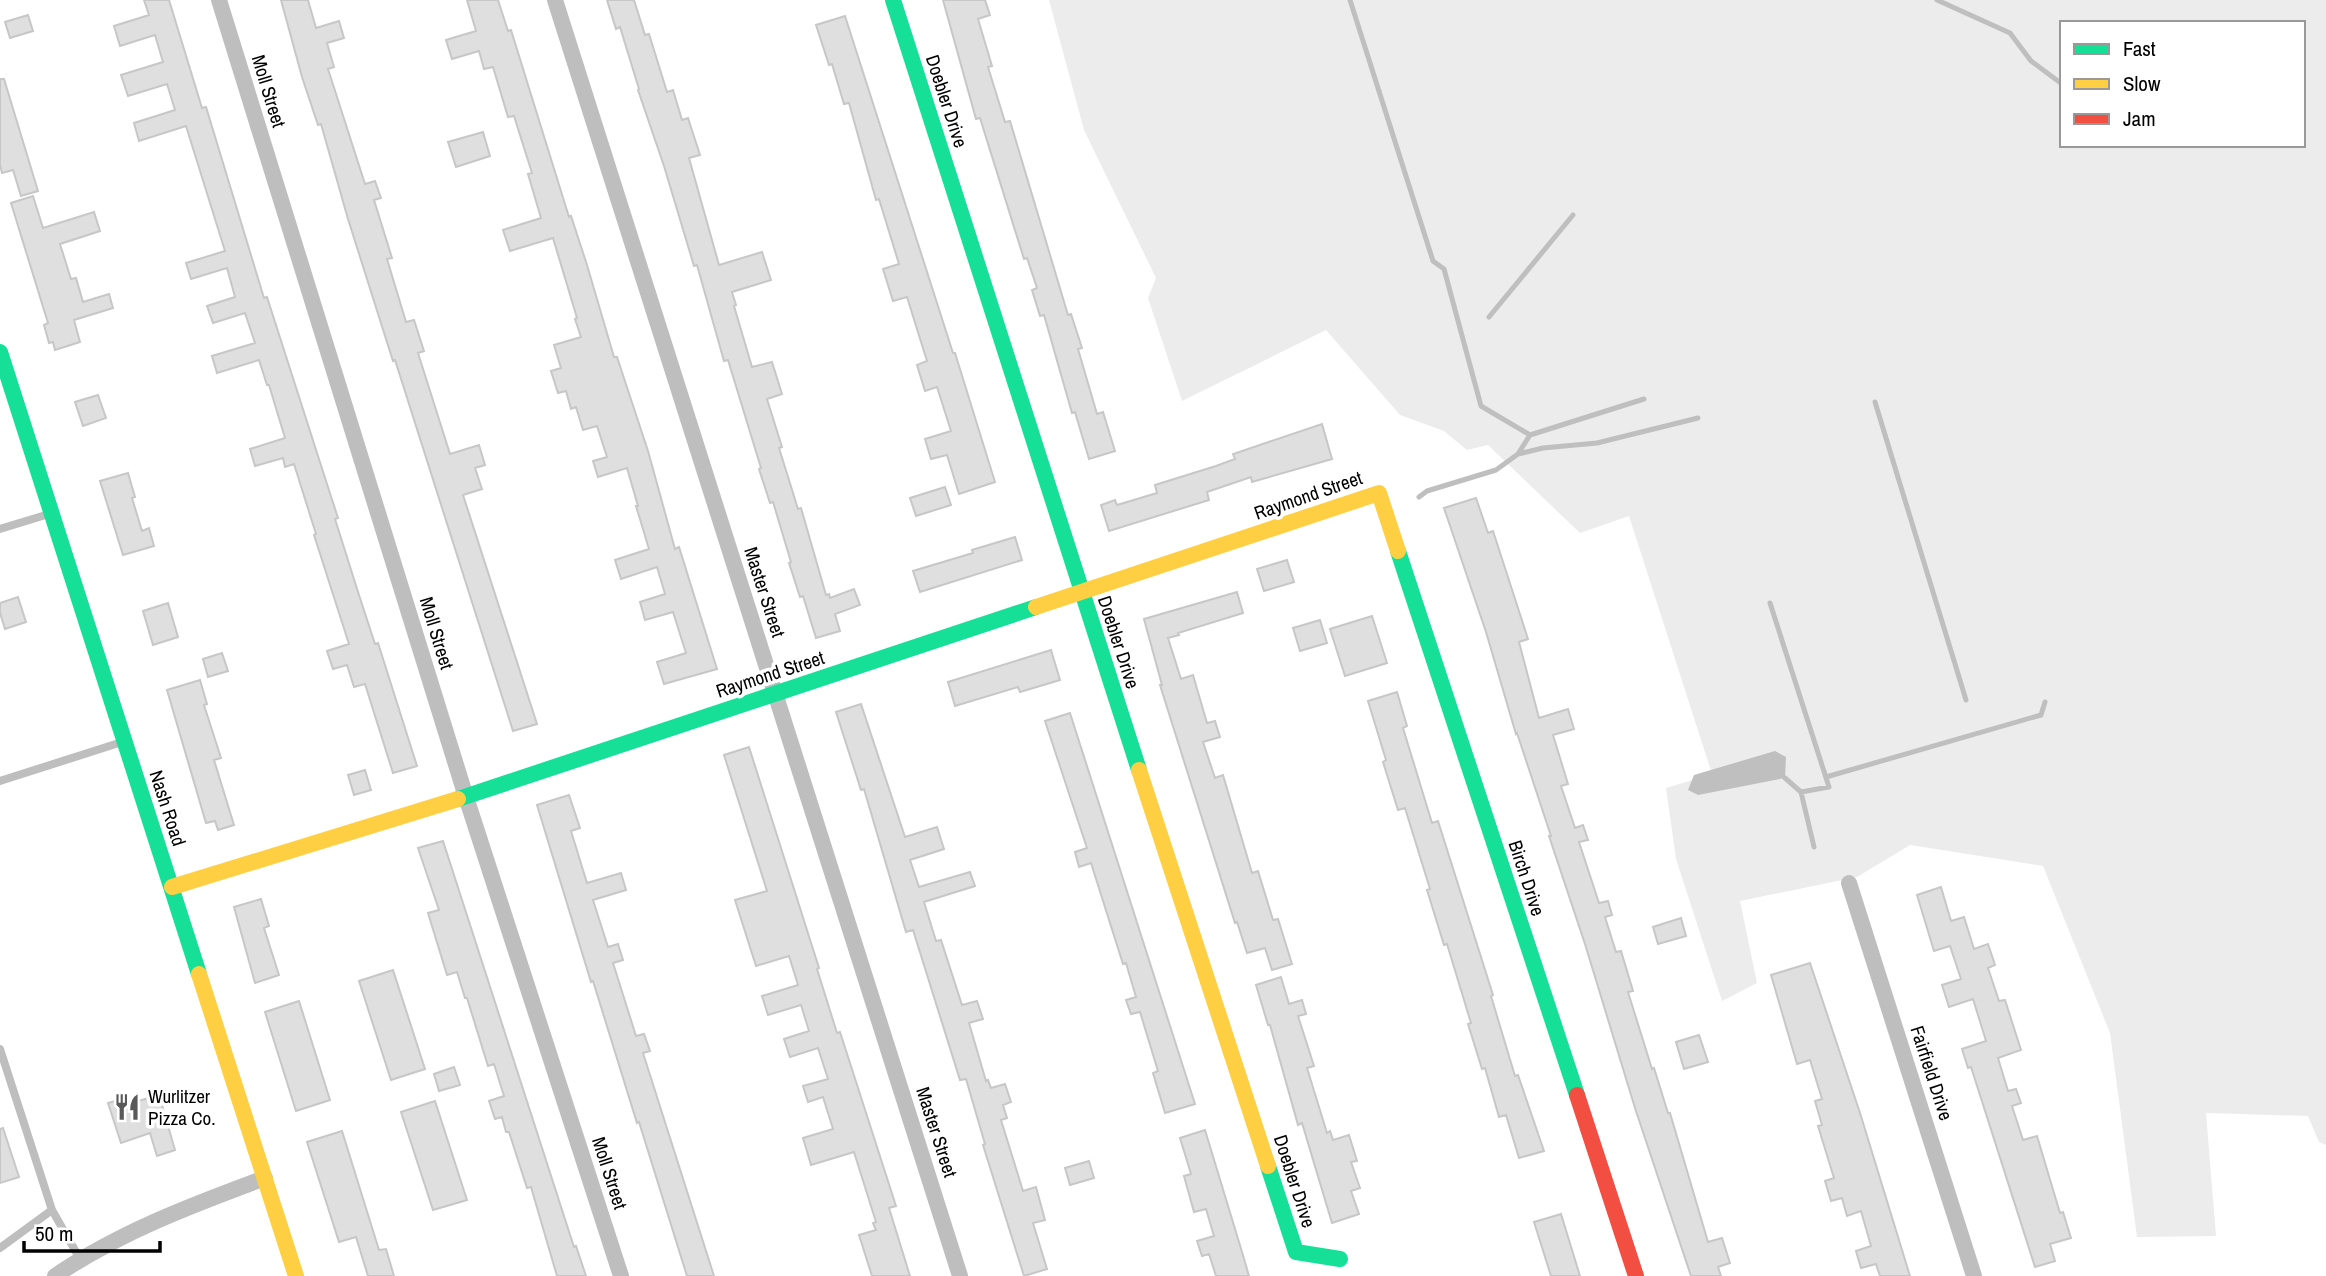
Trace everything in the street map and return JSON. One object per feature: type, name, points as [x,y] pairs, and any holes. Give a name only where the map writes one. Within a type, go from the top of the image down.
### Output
[{"type":"street","name":"Moll Street","points":[[219,0],[466,797],[621,1276]]},
{"type":"street","name":"Master Street","points":[[555,0],[960,1276]]},
{"type":"street","name":"Doebler Drive","points":[[893,0],[1081,593],[1296,1252],[1340,1259]]},
{"type":"street","name":"Nash Road","points":[[0,352],[296,1276]]},
{"type":"street","name":"Raymond Street","points":[[172,887],[466,797],[1379,493]]},
{"type":"street","name":"Birch Drive","points":[[1379,493],[1636,1276]]},
{"type":"street","name":"Fairfield Drive","points":[[1849,883],[1974,1276]]},
{"type":"street","points":[[55,1276],[80,1259],[180,1209],[265,1178]]},
{"type":"lane","points":[[0,529],[52,513]]},
{"type":"lane","points":[[0,781],[125,741]]},
{"type":"lane","points":[[0,1049],[52,1210],[80,1259]]},
{"type":"lane","points":[[0,1248],[52,1210]]},
{"type":"shaded area","points":[[1049,0],[2326,0],[2326,1145],[2319,1142],[2308,1116],[2206,1113],[2216,1236],[2137,1237],[2110,1033],[2043,866],[1910,845],[1857,877],[1740,901],[1757,983],[1722,1001],[1676,859],[1666,788],[1712,774],[1629,516],[1580,533],[1488,445],[1467,450],[1444,431],[1400,415],[1326,330],[1182,401],[1148,298],[1156,278],[1084,130]]},
{"type":"shaded area","points":[[1775,751],[1786,757],[1785,778],[1698,795],[1688,790],[1694,775]]},
{"type":"building","points":[[144,0],[169,0],[202,108],[206,107],[264,298],[267,297],[338,518],[335,519],[359,595],[375,644],[378,643],[417,766],[393,773],[365,684],[354,687],[347,665],[333,669],[327,651],[349,644],[294,464],[285,467],[283,458],[255,466],[250,449],[285,438],[259,360],[217,373],[212,356],[255,343],[245,313],[213,323],[207,306],[235,297],[227,268],[191,279],[186,263],[225,251],[186,126],[139,141],[134,123],[175,110],[167,84],[128,96],[121,75],[163,62],[155,35],[120,46],[114,26],[149,15]]},
{"type":"building","points":[[281,0],[308,0],[316,28],[339,21],[344,38],[327,43],[334,67],[328,69],[365,184],[375,181],[381,198],[374,200],[392,258],[387,259],[406,322],[414,320],[424,351],[418,353],[450,454],[479,445],[485,465],[475,468],[482,489],[463,495],[537,724],[513,731],[348,219],[321,124],[318,125],[302,77]]},
{"type":"building","points":[[467,0],[498,0],[508,31],[511,30],[614,357],[617,357],[648,451],[675,549],[679,547],[717,669],[664,684],[657,662],[686,653],[673,612],[645,620],[640,602],[665,594],[657,567],[621,579],[615,560],[649,549],[638,506],[627,468],[598,477],[593,461],[607,457],[597,426],[583,430],[576,407],[571,409],[566,391],[558,393],[551,371],[561,368],[554,345],[581,337],[553,238],[510,251],[503,230],[541,218],[528,174],[532,173],[514,116],[508,117],[493,67],[484,69],[479,51],[452,59],[446,40],[476,31]]},
{"type":"building","points":[[607,0],[634,0],[645,35],[649,34],[667,92],[673,90],[682,120],[688,118],[700,155],[689,158],[719,265],[762,252],[771,280],[732,292],[736,305],[734,306],[752,367],[772,362],[782,394],[767,399],[782,447],[779,448],[798,509],[801,508],[826,595],[829,594],[830,598],[854,589],[860,605],[835,614],[840,631],[816,638],[803,596],[800,597],[728,360],[724,361],[697,265],[694,266],[620,27],[616,29]]},
{"type":"building","points":[[943,0],[985,0],[990,15],[978,19],[992,66],[988,67],[1005,122],[1010,121],[1068,315],[1071,314],[1082,348],[1078,349],[1097,414],[1103,412],[1115,451],[1089,459],[1075,412],[1072,413],[1044,315],[1040,316],[1032,290],[1037,288],[1027,258],[1024,259],[980,118],[976,119]]},
{"type":"building","points":[[28,15],[33,31],[10,38],[5,22]]},
{"type":"building","points":[[845,16],[995,482],[959,494],[947,455],[931,459],[925,439],[951,431],[937,387],[925,391],[917,365],[927,361],[907,297],[893,301],[883,269],[899,264],[879,199],[876,200],[849,103],[844,104],[816,25]]},
{"type":"building","points":[[0,79],[4,79],[38,191],[21,196],[13,170],[2,173],[0,165]]},
{"type":"building","points":[[483,132],[490,156],[456,167],[448,142]]},
{"type":"building","points":[[33,196],[43,228],[94,212],[100,231],[60,244],[71,279],[76,278],[83,302],[109,294],[113,308],[74,320],[80,342],[55,350],[53,342],[49,343],[44,325],[48,323],[11,203]]},
{"type":"building","points":[[98,395],[106,418],[83,426],[75,402]]},
{"type":"building","points":[[1322,424],[1332,459],[1252,482],[1251,477],[1207,492],[1209,500],[1109,531],[1101,505],[1115,500],[1117,505],[1157,493],[1155,485],[1216,466],[1235,459],[1233,454]]},
{"type":"building","points":[[128,473],[142,531],[149,528],[154,546],[123,555],[100,481]]},
{"type":"building","points":[[945,487],[951,505],[916,516],[910,498]]},
{"type":"building","points":[[1476,498],[1488,533],[1493,531],[1528,639],[1519,642],[1539,718],[1568,709],[1574,729],[1553,735],[1568,784],[1561,786],[1575,828],[1583,825],[1588,840],[1579,842],[1599,903],[1608,901],[1612,915],[1605,917],[1616,952],[1621,951],[1633,991],[1628,992],[1652,1069],[1654,1068],[1670,1113],[1708,1242],[1722,1238],[1730,1263],[1718,1267],[1721,1276],[1691,1276],[1444,508]]},
{"type":"building","points":[[1015,537],[1022,560],[920,592],[913,571]]},
{"type":"building","points":[[1287,560],[1294,582],[1264,591],[1257,569]]},
{"type":"building","points":[[1237,592],[1243,613],[1168,638],[1181,679],[1193,675],[1207,723],[1215,721],[1220,737],[1203,742],[1215,778],[1223,775],[1252,873],[1258,871],[1273,920],[1278,919],[1292,964],[1272,970],[1265,948],[1247,953],[1237,922],[1235,923],[1160,685],[1144,619]]},
{"type":"building","points":[[18,597],[26,622],[5,629],[0,603]]},
{"type":"building","points":[[168,603],[178,637],[153,645],[143,611]]},
{"type":"building","points":[[1372,616],[1387,663],[1345,676],[1330,629]]},
{"type":"building","points":[[1320,620],[1327,643],[1300,651],[1293,628]]},
{"type":"building","points":[[1051,650],[1060,680],[1020,692],[1018,687],[955,706],[948,682]]},
{"type":"building","points":[[222,653],[228,671],[208,677],[203,659]]},
{"type":"building","points":[[200,680],[207,704],[204,705],[221,758],[214,760],[234,825],[218,830],[215,821],[206,823],[167,690]]},
{"type":"building","points":[[1397,692],[1407,726],[1403,728],[1432,823],[1438,821],[1493,995],[1491,996],[1515,1076],[1518,1075],[1544,1151],[1519,1158],[1506,1115],[1499,1117],[1485,1068],[1482,1069],[1468,1024],[1471,1023],[1447,944],[1444,945],[1427,890],[1430,889],[1405,808],[1398,810],[1368,701]]},
{"type":"building","points":[[861,704],[905,837],[937,827],[944,849],[910,860],[919,887],[970,872],[975,886],[924,902],[936,941],[941,940],[962,1005],[977,1001],[983,1019],[969,1023],[986,1081],[988,1080],[991,1088],[1005,1084],[1011,1102],[1003,1105],[1007,1118],[1001,1120],[1023,1191],[1036,1187],[1045,1220],[1033,1223],[1047,1269],[1024,1276],[983,1145],[985,1144],[966,1079],[960,1080],[913,930],[906,932],[864,789],[861,790],[836,712]]},
{"type":"building","points":[[1070,713],[1195,1104],[1165,1113],[1153,1073],[1158,1071],[1140,1012],[1131,1014],[1126,1000],[1136,997],[1126,963],[1123,964],[1091,863],[1079,867],[1075,852],[1087,848],[1045,721]]},
{"type":"building","points":[[749,747],[837,1033],[840,1032],[896,1206],[889,1208],[910,1276],[872,1276],[859,1235],[876,1230],[873,1223],[876,1222],[854,1152],[811,1165],[803,1138],[833,1129],[823,1097],[808,1102],[803,1086],[828,1079],[818,1048],[790,1057],[784,1039],[809,1031],[801,1005],[768,1015],[762,996],[798,985],[789,956],[756,966],[735,900],[767,891],[724,755]]},
{"type":"building","points":[[365,770],[371,790],[354,795],[348,775]]},
{"type":"building","points":[[569,795],[580,828],[571,831],[587,883],[621,873],[626,890],[593,900],[608,947],[618,944],[623,960],[613,963],[636,1036],[644,1034],[650,1051],[643,1053],[714,1276],[687,1276],[593,981],[591,982],[537,805]]},
{"type":"building","points":[[443,841],[574,1247],[576,1246],[586,1276],[557,1276],[531,1187],[527,1188],[502,1117],[495,1119],[489,1101],[504,1096],[494,1064],[488,1066],[457,972],[447,975],[428,913],[439,910],[418,848]]},
{"type":"building","points":[[1941,887],[1951,921],[1964,917],[1974,949],[1988,944],[1995,965],[1988,968],[1999,1001],[2005,1000],[2021,1050],[1998,1058],[2008,1091],[2016,1089],[2021,1103],[2012,1106],[2023,1140],[2037,1136],[2060,1213],[2063,1212],[2071,1238],[2050,1244],[2055,1261],[2035,1267],[1971,1067],[1968,1068],[1962,1049],[1986,1041],[1973,999],[1949,1007],[1942,985],[1961,979],[1950,946],[1934,951],[1917,895]]},
{"type":"building","points":[[261,899],[269,926],[264,928],[279,975],[255,983],[234,907]]},
{"type":"building","points":[[1681,918],[1686,936],[1658,944],[1653,927]]},
{"type":"building","points":[[1810,963],[1910,1276],[1880,1276],[1876,1264],[1861,1268],[1856,1251],[1871,1246],[1861,1211],[1847,1216],[1842,1198],[1831,1201],[1825,1181],[1834,1178],[1818,1126],[1822,1125],[1815,1101],[1822,1099],[1810,1060],[1797,1064],[1771,975]]},
{"type":"building","points":[[393,970],[425,1069],[391,1080],[359,981]]},
{"type":"building","points":[[1281,977],[1289,1004],[1302,1000],[1306,1014],[1298,1016],[1314,1066],[1307,1068],[1327,1133],[1330,1131],[1333,1140],[1349,1135],[1357,1161],[1351,1162],[1360,1188],[1351,1191],[1359,1214],[1332,1223],[1302,1123],[1298,1125],[1256,985]]},
{"type":"building","points":[[299,1001],[330,1100],[296,1111],[265,1012]]},
{"type":"building","points":[[1699,1035],[1708,1062],[1684,1069],[1676,1042]]},
{"type":"building","points":[[454,1067],[460,1085],[439,1091],[434,1074]]},
{"type":"building","points":[[159,1095],[175,1150],[157,1156],[150,1133],[121,1143],[108,1103],[126,1098],[128,1104]]},
{"type":"building","points":[[435,1101],[467,1200],[433,1210],[401,1112]]},
{"type":"building","points":[[3,1128],[19,1177],[0,1183],[0,1129]]},
{"type":"building","points":[[1205,1130],[1249,1276],[1216,1276],[1209,1254],[1202,1256],[1197,1241],[1214,1236],[1206,1209],[1194,1212],[1184,1176],[1191,1174],[1180,1138]]},
{"type":"building","points":[[342,1131],[379,1250],[386,1249],[394,1276],[368,1276],[356,1237],[339,1242],[307,1142]]},
{"type":"building","points":[[1089,1161],[1094,1178],[1070,1185],[1065,1168]]},
{"type":"building","points":[[1561,1214],[1580,1276],[1551,1276],[1534,1222]]},
{"type":"waterway","points":[[1350,0],[1433,261],[1444,269],[1481,406],[1530,435]]},
{"type":"waterway","points":[[1937,0],[2010,33],[2031,61],[2060,83]]},
{"type":"waterway","points":[[1489,317],[1573,215]]},
{"type":"waterway","points":[[1419,497],[1427,491],[1496,470],[1518,454],[1530,435],[1644,399]]},
{"type":"waterway","points":[[1875,402],[1966,700]]},
{"type":"waterway","points":[[1518,454],[1543,448],[1597,443],[1698,418]]},
{"type":"waterway","points":[[1770,603],[1829,787],[1801,792],[1814,847]]},
{"type":"waterway","points":[[1826,777],[2041,715],[2045,702]]},
{"type":"waterway","points":[[1785,778],[1801,792]]},
{"type":"traffic: fast","points":[[893,0],[1139,770]]},
{"type":"traffic: fast","points":[[0,352],[199,974]]},
{"type":"traffic: fast","points":[[1398,551],[1577,1095]]},
{"type":"traffic: fast","points":[[458,799],[1036,607]]},
{"type":"traffic: fast","points":[[1268,1166],[1296,1252],[1340,1259]]},
{"type":"traffic: slow","points":[[1036,607],[1379,493],[1398,551]]},
{"type":"traffic: slow","points":[[1139,770],[1268,1166]]},
{"type":"traffic: slow","points":[[172,887],[458,799]]},
{"type":"traffic: slow","points":[[199,974],[296,1276]]},
{"type":"traffic: jam","points":[[1577,1095],[1636,1276]]},
{"type":"place","name":"Wurlitzer Pizza Co.","points":[[127,1107]]}]
